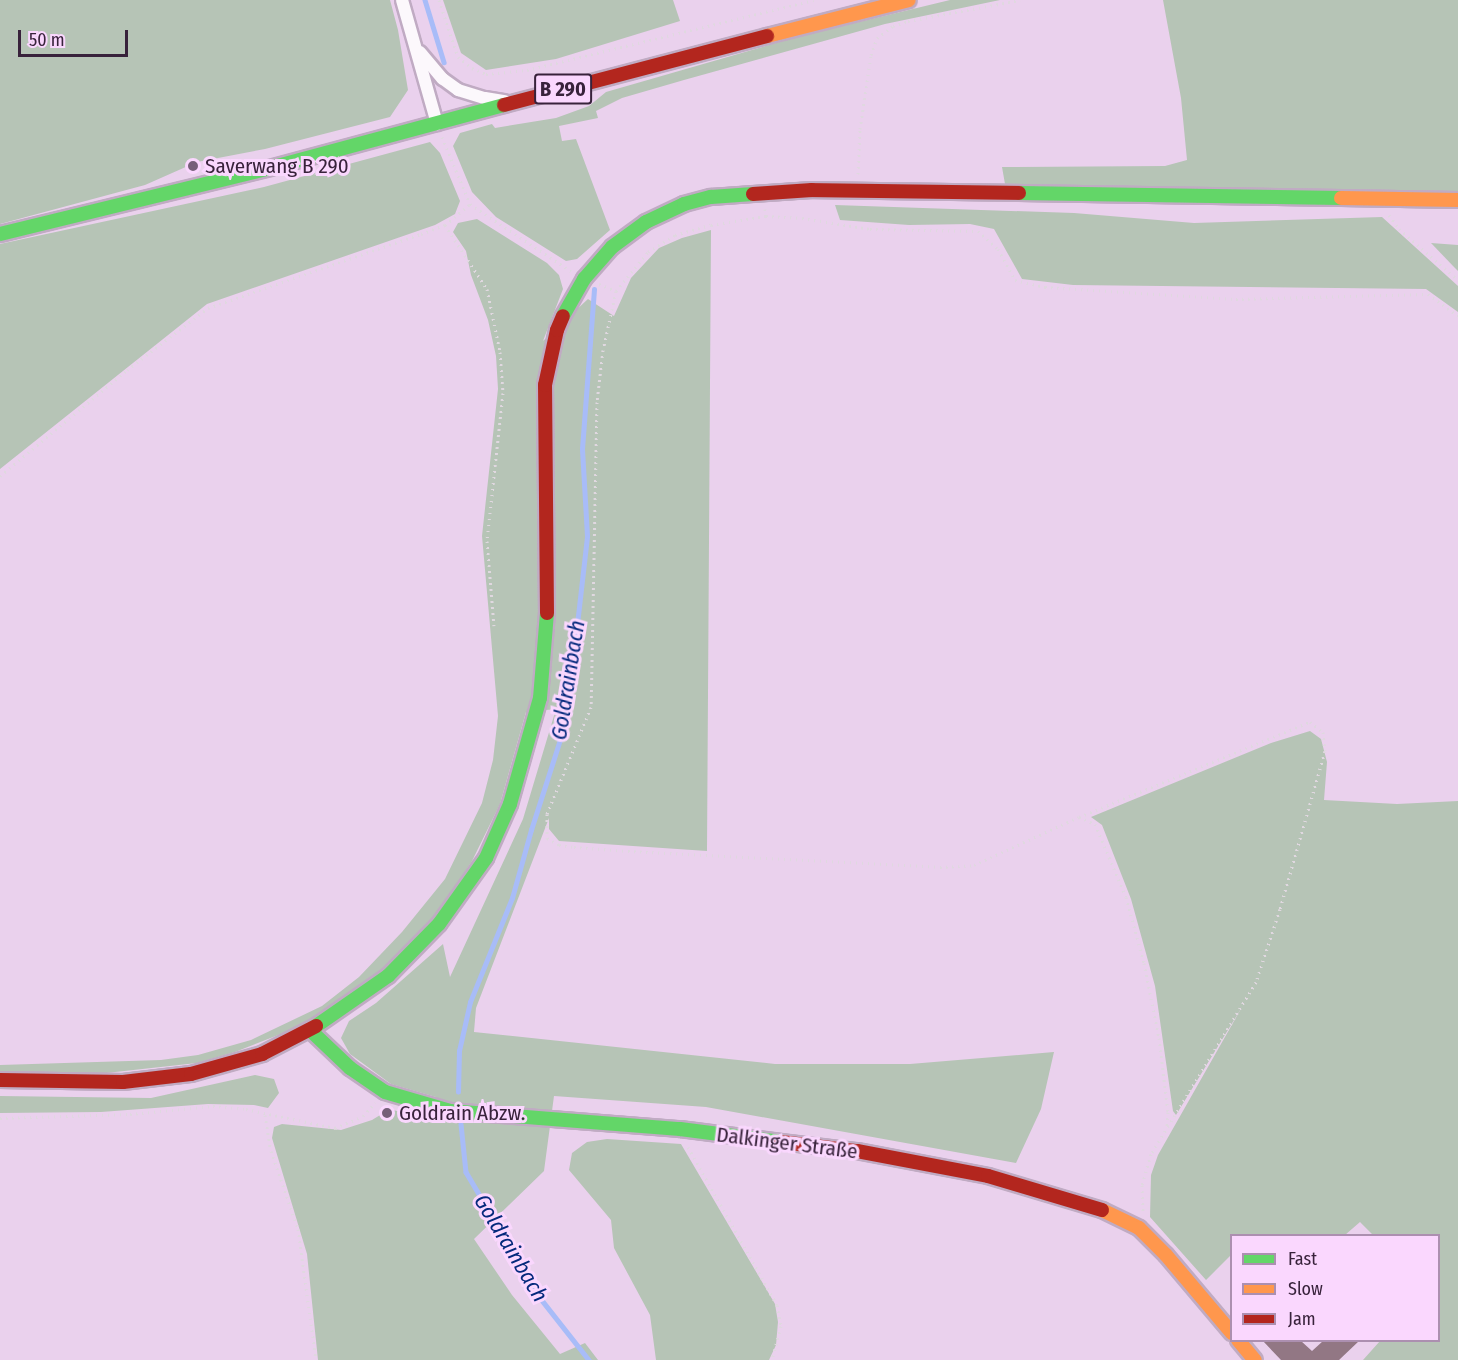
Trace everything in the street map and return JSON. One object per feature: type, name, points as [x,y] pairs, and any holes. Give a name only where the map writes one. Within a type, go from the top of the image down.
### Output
[{"type":"street","points":[[402,0],[438,124]]},
{"type":"street","name":"B 290","points":[[0,234],[438,124],[909,0]]},
{"type":"street","points":[[416,48],[443,79],[458,90],[484,98],[515,102]]},
{"type":"street","points":[[0,1080],[123,1082],[191,1074],[262,1054],[310,1030],[388,976],[439,924],[486,858],[510,804],[540,698],[546,632],[548,543],[546,385],[557,330],[568,304],[584,279],[612,247],[646,222],[684,204],[711,197],[763,192],[857,191],[1458,200]]},
{"type":"street","name":"Dalkinger Straße","points":[[310,1030],[350,1068],[385,1092],[450,1111],[680,1129],[857,1151],[988,1176],[1100,1209],[1139,1228],[1166,1255],[1230,1331]]},
{"type":"street","points":[[1239,1342],[1254,1360]]},
{"type":"path","points":[[439,0],[458,57],[472,68],[486,74],[527,70],[814,0]]},
{"type":"path","points":[[857,191],[860,129],[871,55],[877,38],[893,26],[908,21],[1020,0]]},
{"type":"path","points":[[438,124],[470,204],[584,279],[615,291]]},
{"type":"path","points":[[763,192],[766,216]]},
{"type":"path","points":[[1386,199],[1387,212],[1399,229],[1458,280]]},
{"type":"path","points":[[0,477],[127,370],[208,308],[342,263],[445,225],[470,204]]},
{"type":"path","points":[[1139,1228],[1143,1220],[1142,1185],[1151,1154],[1256,982],[1280,909],[1325,751],[1323,732],[1310,722],[1079,817],[974,865],[940,867],[559,845],[548,838],[547,814],[591,707],[597,402],[603,350],[615,291],[648,252],[675,235],[711,225],[766,216],[802,218],[870,229],[978,231],[998,249],[1015,280],[1045,287],[1236,299],[1428,294],[1458,316]]},
{"type":"path","points":[[445,225],[488,289],[500,352],[503,393],[487,541],[494,627]]},
{"type":"path","points":[[1079,817],[1095,824],[1126,897],[1144,963],[1159,1038],[1168,1112],[1167,1127]]},
{"type":"path","points":[[0,1118],[130,1114],[213,1106],[246,1110],[335,1128],[363,1116],[385,1092]]},
{"type":"path","points":[[266,1115],[271,1151],[298,1229],[316,1360]]},
{"type":"path","points":[[680,1129],[708,1186],[777,1305],[781,1326],[772,1360]]},
{"type":"green space","points":[[0,0],[390,0],[398,30],[408,90],[390,117],[265,149],[197,162],[145,185],[0,224]]},
{"type":"green space","points":[[443,0],[673,0],[680,21],[556,59],[486,70],[461,53]]},
{"type":"green space","points":[[950,0],[1000,0],[885,24],[684,80],[622,98],[596,111],[598,118],[559,126],[562,141],[576,139],[610,230],[577,259],[566,261],[496,217],[472,192],[453,146],[460,133],[492,124],[495,128],[556,118],[589,106],[606,92],[797,37]]},
{"type":"green space","points":[[1163,0],[1458,0],[1458,192],[1005,184],[1002,167],[1165,166],[1187,160],[1181,98]]},
{"type":"green space","points":[[430,142],[440,153],[460,201],[455,214],[435,225],[207,304],[0,469],[0,244],[264,187]]},
{"type":"green space","points":[[835,205],[1074,213],[1194,223],[1382,217],[1458,286],[1458,312],[1426,289],[1073,285],[1022,279],[994,229],[970,224],[909,225],[840,220]]},
{"type":"green space","points":[[477,219],[547,263],[559,275],[563,289],[543,341],[588,299],[614,316],[631,278],[659,248],[682,238],[711,230],[707,851],[559,841],[549,829],[549,818],[476,1008],[474,1032],[775,1064],[910,1064],[1054,1052],[1041,1109],[1016,1163],[706,1107],[554,1096],[544,1171],[474,1239],[512,1295],[560,1354],[585,1343],[598,1360],[318,1360],[307,1254],[272,1138],[274,1127],[282,1124],[341,1130],[372,1120],[390,1109],[425,1119],[436,1097],[391,1084],[350,1054],[341,1038],[349,1021],[376,1003],[443,944],[450,977],[523,819],[556,709],[526,712],[500,804],[472,861],[435,917],[399,954],[361,987],[320,1015],[291,1030],[235,1052],[197,1063],[97,1074],[0,1072],[0,1065],[161,1060],[198,1055],[251,1040],[322,1006],[359,977],[402,932],[445,879],[482,803],[493,760],[498,716],[482,536],[498,389],[496,356],[488,320],[471,275],[466,251],[453,232],[458,223]]},
{"type":"green space","points":[[1431,243],[1458,245],[1458,271],[1454,267]]},
{"type":"green space","points":[[1310,731],[1321,739],[1327,762],[1324,800],[1397,804],[1458,801],[1458,1360],[1363,1360],[1379,1342],[1440,1342],[1440,1234],[1372,1234],[1360,1222],[1346,1234],[1230,1234],[1230,1256],[1206,1280],[1150,1217],[1151,1175],[1158,1155],[1242,1007],[1176,1115],[1173,1111],[1155,986],[1131,899],[1102,825],[1091,817],[1271,743]]},
{"type":"green space","points":[[255,1075],[274,1079],[279,1093],[268,1108],[254,1105],[208,1104],[101,1112],[0,1113],[0,1096],[151,1098]]},
{"type":"green space","points":[[607,1139],[681,1144],[775,1304],[778,1322],[776,1345],[769,1360],[656,1360],[650,1315],[614,1248],[611,1220],[569,1170],[572,1153],[587,1142]]},
{"type":"building","points":[[1264,1342],[1302,1342],[1312,1351],[1322,1342],[1358,1342],[1339,1360],[1281,1360]]},
{"type":"waterway","name":"Goldrainbach","points":[[425,0],[444,62]]},
{"type":"waterway","name":"Goldrainbach","points":[[458,1092],[459,1051],[470,1002],[512,898],[566,721],[587,536],[582,449],[594,289]]},
{"type":"waterway","name":"Goldrainbach","points":[[461,1124],[466,1172],[541,1299],[589,1360]]},
{"type":"traffic: fast","points":[[0,234],[270,168],[504,105]]},
{"type":"traffic: fast","points":[[1019,193],[1341,198]]},
{"type":"traffic: fast","points":[[563,316],[584,279],[612,247],[646,222],[684,204],[711,197],[753,194]]},
{"type":"traffic: fast","points":[[316,1026],[388,976],[439,924],[486,858],[510,804],[540,698],[547,613]]},
{"type":"traffic: fast","points":[[310,1030],[350,1068],[385,1092],[450,1111],[680,1129],[781,1142]]},
{"type":"traffic: slow","points":[[767,36],[909,0]]},
{"type":"traffic: slow","points":[[1341,198],[1458,200]]},
{"type":"traffic: slow","points":[[1102,1210],[1139,1228],[1166,1255],[1230,1331]]},
{"type":"traffic: slow","points":[[1240,1342],[1255,1360]]},
{"type":"traffic: jam","points":[[504,105],[767,36]]},
{"type":"traffic: jam","points":[[753,194],[812,190],[1019,193]]},
{"type":"traffic: jam","points":[[547,613],[545,385],[557,330],[563,316]]},
{"type":"traffic: jam","points":[[0,1080],[123,1082],[191,1074],[262,1054],[316,1026]]},
{"type":"traffic: jam","points":[[781,1142],[857,1151],[988,1176],[1102,1210]]},
{"type":"place","name":"Saverwang B 290","points":[[193,166]]},
{"type":"place","name":"Goldrain Abzw.","points":[[387,1113]]}]
